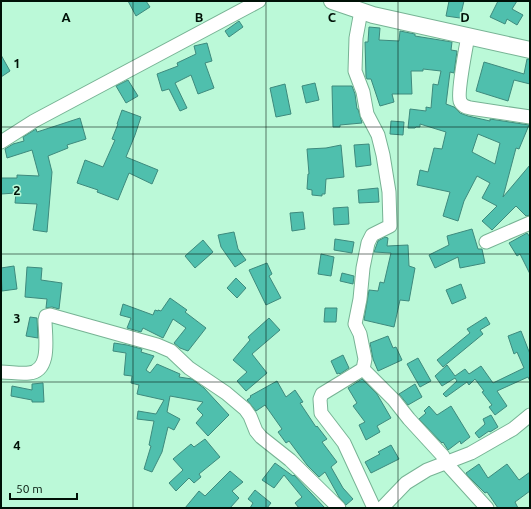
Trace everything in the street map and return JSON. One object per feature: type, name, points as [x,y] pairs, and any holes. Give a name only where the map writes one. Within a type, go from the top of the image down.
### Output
[{"type":"main road","points":[[332,1],[373,15],[530,50]]},
{"type":"street","points":[[1,142],[34,121],[259,1]]},
{"type":"street","points":[[361,11],[356,38],[355,71],[363,92],[367,114],[378,135],[383,155],[389,192],[390,226],[372,235],[366,249],[360,300],[355,324],[360,334],[365,359],[363,369],[322,394],[319,405],[321,413],[344,443],[374,508]]},
{"type":"street","points":[[468,36],[460,87],[460,100],[463,105],[470,108],[530,117]]},
{"type":"street","points":[[486,242],[530,223]]},
{"type":"street","points":[[1,372],[30,374],[42,367],[46,356],[45,320],[46,316],[50,315],[172,350],[189,368],[226,393],[245,409],[250,416],[256,431],[261,437],[290,460],[339,508]]},
{"type":"street","points":[[363,369],[394,400],[412,424],[443,456],[447,464],[487,508]]},
{"type":"street","points":[[382,508],[406,483],[427,470],[447,464],[471,453],[513,430],[530,415]]},
{"type":"building","points":[[128,1],[146,1],[150,7],[136,16]]},
{"type":"building","points":[[449,1],[464,1],[460,18],[446,16]]},
{"type":"building","points":[[498,1],[517,1],[512,9],[523,15],[517,25],[507,19],[505,24],[490,17]]},
{"type":"building","points":[[239,21],[243,27],[229,37],[225,31]]},
{"type":"building","points":[[369,27],[380,28],[379,40],[399,41],[400,31],[415,34],[415,36],[452,42],[451,50],[457,51],[454,73],[450,72],[446,104],[468,116],[490,121],[490,119],[529,125],[519,149],[516,148],[503,197],[530,165],[530,215],[526,216],[516,206],[492,230],[482,221],[497,206],[482,198],[490,183],[477,176],[464,201],[458,221],[443,216],[450,192],[417,185],[420,170],[428,172],[434,148],[442,149],[446,132],[420,124],[420,127],[408,128],[410,109],[426,111],[426,107],[431,108],[433,84],[438,85],[441,71],[423,69],[423,71],[411,71],[412,94],[392,94],[394,102],[380,106],[371,79],[367,79],[366,77],[365,42],[368,42]],"holes":[[[478,134],[500,143],[495,164],[472,152]]]},
{"type":"building","points":[[207,43],[212,61],[205,63],[214,88],[198,94],[191,75],[175,83],[187,108],[180,111],[169,89],[162,91],[157,74],[178,66],[177,63],[196,54],[194,46]]},
{"type":"building","points":[[1,55],[10,71],[1,77]]},
{"type":"building","points":[[527,59],[530,59],[530,84],[514,80],[508,101],[476,91],[484,62],[524,74]]},
{"type":"building","points":[[128,80],[138,96],[126,103],[116,86]]},
{"type":"building","points":[[315,83],[319,100],[306,103],[302,86]]},
{"type":"building","points":[[285,84],[291,114],[276,117],[270,88]]},
{"type":"building","points":[[332,86],[352,86],[362,123],[333,127]]},
{"type":"building","points":[[122,110],[141,117],[126,157],[158,170],[152,184],[129,173],[118,200],[97,192],[98,190],[77,183],[85,160],[103,167],[115,140],[112,139]]},
{"type":"building","points":[[80,118],[86,139],[67,145],[68,148],[48,156],[52,172],[47,232],[33,230],[37,204],[15,203],[16,193],[1,194],[1,178],[17,178],[17,175],[39,176],[32,150],[7,158],[5,149],[13,144],[24,141],[23,137],[36,129],[37,132]]},
{"type":"building","points":[[391,121],[404,122],[403,135],[390,134]]},
{"type":"building","points":[[369,144],[371,165],[356,167],[354,145]]},
{"type":"building","points":[[341,145],[344,177],[326,179],[325,194],[322,194],[322,196],[312,195],[312,190],[307,189],[309,174],[307,149],[326,148]]},
{"type":"building","points":[[378,188],[379,202],[359,203],[358,190]]},
{"type":"building","points":[[348,207],[349,224],[334,225],[333,208]]},
{"type":"building","points":[[303,212],[305,229],[292,231],[290,213]]},
{"type":"building","points":[[472,229],[478,249],[482,249],[485,263],[460,268],[458,257],[435,268],[429,255],[449,245],[447,236]]},
{"type":"building","points":[[234,232],[238,249],[246,260],[235,267],[221,247],[218,235]]},
{"type":"building","points":[[527,233],[530,237],[530,274],[520,254],[517,256],[509,243]]},
{"type":"building","points":[[385,237],[388,238],[387,246],[408,245],[409,266],[415,268],[409,301],[400,300],[394,327],[364,320],[369,290],[378,291],[380,282],[384,283],[391,253],[374,252],[378,241]]},
{"type":"building","points":[[335,239],[354,242],[352,253],[334,250]]},
{"type":"building","points":[[203,240],[213,252],[195,268],[185,256]]},
{"type":"building","points":[[321,254],[334,257],[331,276],[318,274]]},
{"type":"building","points":[[267,263],[272,274],[269,276],[281,298],[266,305],[249,270]]},
{"type":"building","points":[[14,266],[17,289],[2,291],[1,268]]},
{"type":"building","points":[[27,267],[42,268],[41,280],[62,283],[59,309],[52,307],[46,308],[47,299],[25,297]]},
{"type":"building","points":[[342,273],[354,276],[353,284],[340,281]]},
{"type":"building","points":[[236,278],[246,288],[237,298],[227,288]]},
{"type":"building","points":[[461,284],[466,298],[452,304],[446,290]]},
{"type":"building","points":[[170,298],[187,310],[185,312],[206,328],[188,351],[180,348],[174,343],[186,328],[173,319],[163,338],[143,328],[141,332],[127,328],[131,318],[120,315],[123,304],[153,315],[155,310],[161,311]]},
{"type":"building","points":[[325,308],[337,308],[336,322],[324,322]]},
{"type":"building","points":[[30,317],[37,318],[38,338],[26,336]]},
{"type":"building","points":[[486,317],[490,324],[480,330],[483,334],[443,367],[437,360],[470,333],[467,329]]},
{"type":"building","points":[[269,318],[280,330],[252,354],[267,373],[246,391],[237,381],[247,372],[233,360],[250,340],[248,337]]},
{"type":"building","points":[[521,331],[530,354],[530,381],[528,377],[497,391],[507,406],[495,415],[489,407],[492,405],[482,392],[484,391],[475,379],[469,385],[467,382],[446,397],[443,394],[457,381],[455,378],[442,386],[435,376],[447,365],[455,376],[465,369],[469,374],[481,366],[493,383],[524,368],[517,352],[514,354],[508,336]]},
{"type":"building","points":[[388,336],[393,348],[396,347],[402,360],[378,371],[373,359],[370,343]]},
{"type":"building","points":[[114,343],[142,349],[141,352],[154,356],[146,370],[150,373],[157,364],[180,374],[179,377],[192,379],[204,388],[229,415],[208,436],[196,423],[203,415],[197,409],[203,402],[170,396],[167,412],[180,419],[174,430],[168,427],[162,452],[152,472],[144,469],[151,446],[149,445],[154,421],[137,419],[138,411],[156,414],[164,400],[137,394],[139,385],[131,383],[132,376],[124,375],[126,353],[113,351]]},
{"type":"building","points":[[343,355],[349,368],[340,374],[337,374],[331,361]]},
{"type":"building","points":[[418,358],[431,381],[420,387],[407,364]]},
{"type":"building","points":[[362,379],[377,394],[391,418],[377,426],[380,432],[366,440],[359,425],[365,422],[353,406],[357,403],[348,388]]},
{"type":"building","points":[[277,381],[286,397],[295,390],[303,402],[300,403],[316,427],[317,426],[327,439],[322,442],[337,462],[331,467],[343,488],[353,499],[346,505],[339,497],[325,472],[319,477],[307,465],[289,441],[286,443],[278,432],[282,429],[265,405],[256,411],[247,400],[251,397],[250,396]]},
{"type":"building","points":[[43,383],[44,402],[32,402],[32,400],[11,396],[12,386],[32,390],[32,384]]},
{"type":"building","points":[[415,384],[422,397],[408,405],[399,394]]},
{"type":"building","points":[[429,406],[437,415],[451,406],[470,437],[461,444],[460,441],[448,450],[443,442],[442,443],[419,419],[426,413],[424,411]]},
{"type":"building","points":[[491,415],[498,427],[479,438],[475,433],[485,424],[483,419]]},
{"type":"building","points":[[205,439],[220,457],[199,474],[201,477],[194,483],[189,478],[176,491],[169,483],[183,470],[173,459],[191,444],[194,447]]},
{"type":"building","points":[[391,445],[399,459],[371,473],[365,462],[380,454],[378,452]]},
{"type":"building","points":[[275,463],[293,476],[294,475],[325,508],[299,508],[295,503],[302,497],[284,475],[274,488],[262,480]]},
{"type":"building","points":[[479,464],[488,478],[507,464],[519,480],[530,472],[530,491],[515,502],[518,508],[498,508],[487,492],[485,493],[467,475],[466,473]]},
{"type":"building","points":[[230,471],[243,482],[232,491],[239,498],[230,508],[185,508],[199,491],[205,496]]},
{"type":"building","points":[[255,490],[271,503],[267,508],[250,508],[253,503],[248,499]]}]
